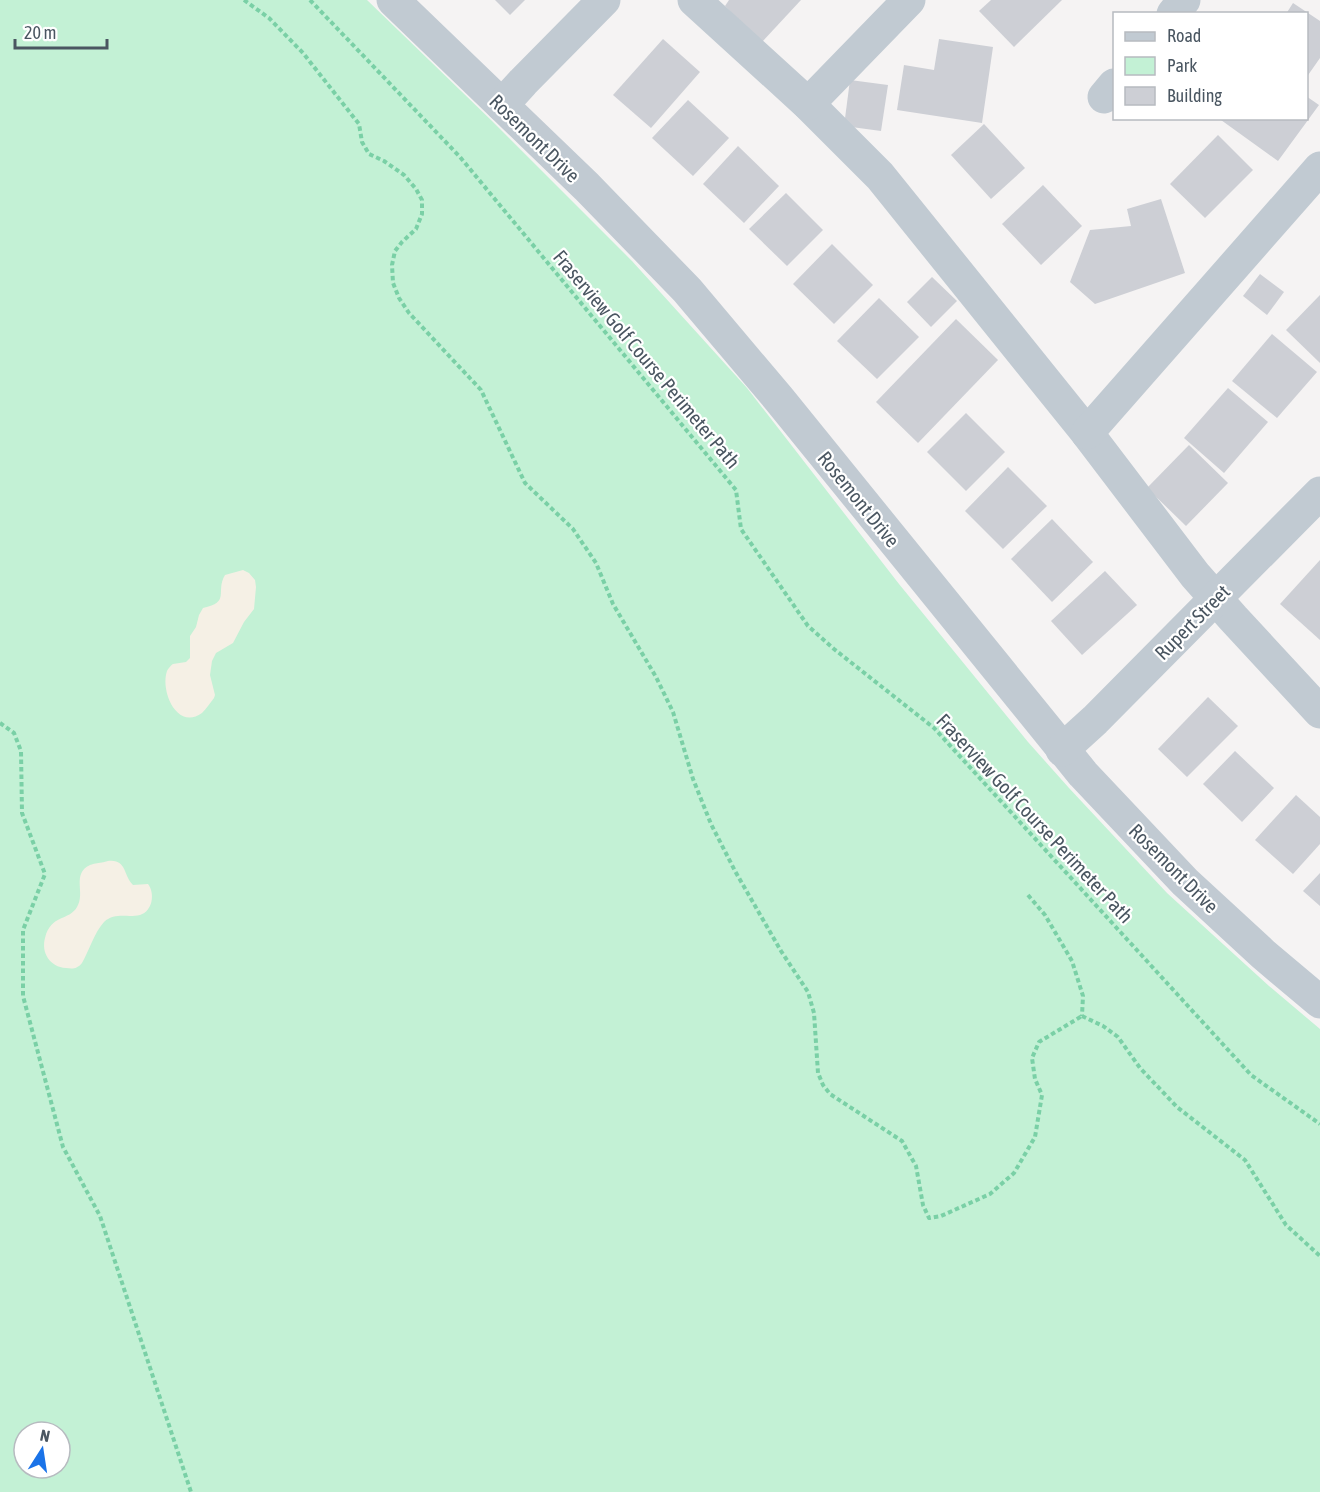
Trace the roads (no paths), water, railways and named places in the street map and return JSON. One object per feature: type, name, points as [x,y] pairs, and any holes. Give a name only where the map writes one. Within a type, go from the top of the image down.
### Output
[{"type":"street","name":"Rosemont Drive","points":[[393,0],[586,187],[687,290],[779,399],[1090,782],[1185,882],[1263,954],[1320,1002]]},
{"type":"street","points":[[502,105],[604,0]]},
{"type":"street","points":[[694,0],[808,104],[880,176],[1087,433],[1195,575],[1320,712]]},
{"type":"street","points":[[808,104],[909,0]]},
{"type":"street","points":[[1175,12],[1184,0]]},
{"type":"street","points":[[1087,433],[1320,168]]},
{"type":"street","name":"Rupert Street","points":[[1062,750],[1095,720],[1320,493]]}]
